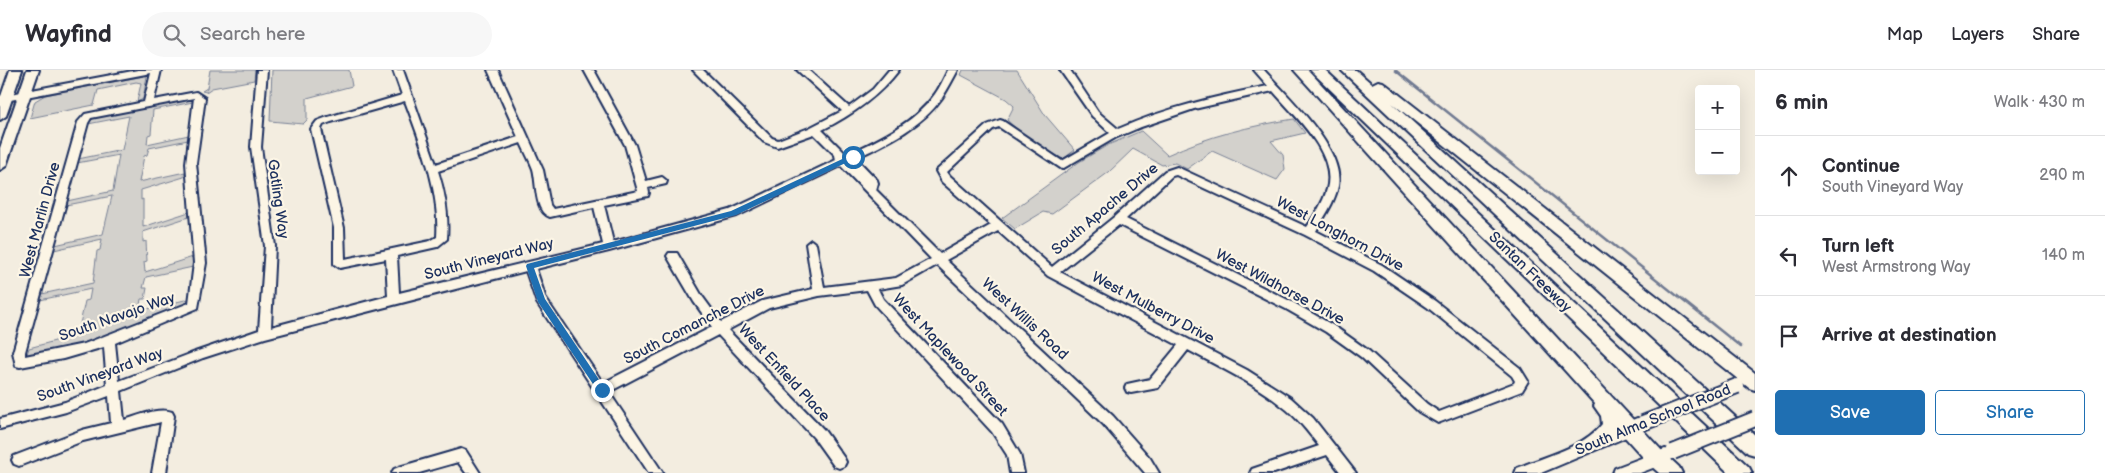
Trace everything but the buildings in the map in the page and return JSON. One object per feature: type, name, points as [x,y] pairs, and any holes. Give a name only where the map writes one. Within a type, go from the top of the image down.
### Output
[{"type":"highway","points":[[1301,70],[1497,285],[1665,456],[1672,473]]},
{"type":"highway","name":"Santan Freeway","points":[[1317,70],[1742,473]]},
{"type":"highway","name":"Santan Freeway","points":[[1348,70],[1755,447]]},
{"type":"highway","points":[[1359,70],[1750,382]]},
{"type":"main road","points":[[0,116],[3,99],[16,70]]},
{"type":"main road","points":[[0,166],[33,70]]},
{"type":"main road","points":[[1497,285],[1510,304],[1608,412],[1611,420],[1607,429],[1589,445]]},
{"type":"main road","name":"South Alma School Road","points":[[1523,473],[1636,426],[1750,382]]},
{"type":"main road","points":[[1621,473],[1755,419]]},
{"type":"street","points":[[3,99],[155,70],[149,103]]},
{"type":"street","name":"Gatling Way","points":[[262,70],[256,148],[270,246],[265,333]]},
{"type":"street","points":[[398,70],[441,197],[444,231],[442,239],[433,244],[340,264],[339,228],[316,129],[320,123],[407,97]]},
{"type":"street","points":[[493,70],[538,170],[545,206],[550,214],[598,203],[662,181]]},
{"type":"street","points":[[589,70],[630,145],[643,189]]},
{"type":"street","points":[[698,70],[768,140],[777,144],[813,129],[848,111],[875,91],[894,70]]},
{"type":"street","points":[[802,70],[848,111]]},
{"type":"street","name":"South Vineyard Way","points":[[0,424],[66,407],[114,390],[199,355],[265,333],[394,298],[609,247],[733,213],[888,139],[916,120],[938,97],[953,70]]},
{"type":"street","points":[[1065,70],[1095,114],[1116,134],[1183,108],[1275,88]]},
{"type":"street","points":[[1259,70],[1323,145],[1334,168],[1335,186],[1329,200],[1309,232]]},
{"type":"street","name":"South Navajo Way","points":[[20,362],[34,361],[109,340],[188,309],[196,300],[200,263],[190,172],[200,98],[196,95],[149,103]]},
{"type":"street","name":"West Marlin Drive","points":[[20,362],[19,352],[83,122],[88,116],[149,103]]},
{"type":"street","name":"West Mulberry Drive","points":[[1116,134],[1084,151],[1062,166],[1000,124],[990,127],[941,171],[946,180],[1052,273],[1243,374],[1287,402],[1308,422],[1349,473]]},
{"type":"street","name":"West Willis Road","points":[[813,129],[817,138],[835,156],[844,159],[872,192],[940,260],[1108,420],[1145,462],[1152,473]]},
{"type":"street","points":[[432,169],[524,139]]},
{"type":"street","name":"West Longhorn Drive","points":[[1178,171],[1309,232],[1378,268],[1431,304],[1516,372],[1522,381]]},
{"type":"street","name":"South Apache Drive","points":[[1052,273],[1118,220],[1170,173],[1178,171]]},
{"type":"street","points":[[598,203],[609,247]]},
{"type":"street","name":"West Wildhorse Drive","points":[[1118,220],[1281,302],[1330,329],[1365,354],[1423,408],[1438,418],[1518,388],[1522,381]]},
{"type":"street","name":"South Comanche Drive","points":[[602,390],[766,304],[819,292],[898,282],[999,226]]},
{"type":"street","points":[[811,244],[819,292]]},
{"type":"street","points":[[392,253],[394,298]]},
{"type":"street","name":"West Enfield Place","points":[[673,256],[698,299],[719,328],[819,434],[839,462]]},
{"type":"street","points":[[530,266],[541,300],[656,473]]},
{"type":"street","name":"West Maplewood Street","points":[[871,286],[879,302],[997,428],[1013,454],[1017,473]]},
{"type":"street","points":[[109,340],[118,427]]},
{"type":"street","points":[[1131,388],[1154,384],[1185,345]]},
{"type":"street","points":[[19,460],[82,436],[156,417],[168,416],[159,473]]},
{"type":"street","points":[[1256,473],[1330,448]]},
{"type":"street","points":[[398,473],[461,455],[473,473]]},
{"type":"shaded area","points":[[210,70],[255,70],[254,80],[212,88],[206,92],[202,91],[207,88]]},
{"type":"shaded area","points":[[272,70],[349,70],[352,86],[307,98],[307,120],[303,124],[270,121]]},
{"type":"shaded area","points":[[963,70],[1017,70],[1045,115],[1075,150],[1063,159],[1026,136],[1007,120],[1014,106],[1006,99],[961,75]]},
{"type":"shaded area","points":[[147,76],[143,99],[137,102],[141,83],[136,82],[98,90],[94,105],[30,118],[35,101],[45,95]]},
{"type":"shaded area","points":[[190,99],[193,102],[153,110],[151,134],[148,135],[147,144],[189,135],[188,140],[149,148],[147,155],[144,156],[139,182],[185,172],[184,177],[141,190],[141,200],[143,199],[143,227],[189,212],[189,217],[143,232],[143,242],[146,241],[147,261],[144,262],[145,272],[193,257],[193,267],[146,277],[143,288],[147,288],[145,299],[141,299],[139,311],[189,299],[185,306],[101,338],[33,356],[27,354],[29,348],[81,334],[83,324],[80,324],[85,301],[89,300],[91,289],[40,300],[42,294],[93,283],[97,251],[100,250],[102,239],[54,250],[55,245],[103,234],[112,196],[66,205],[67,201],[113,191],[119,155],[77,163],[78,159],[122,150],[129,116],[88,124],[94,118]]},
{"type":"shaded area","points":[[1294,119],[1305,133],[1271,141],[1283,155],[1285,169],[1277,180],[1212,151],[1187,169],[1175,163],[1162,165],[1133,149],[1109,172],[1052,214],[1043,212],[1015,229],[1002,218],[1079,162],[1108,145],[1141,131],[1167,155],[1229,132]]},
{"type":"waterway","points":[[1395,70],[1741,347]]},
{"type":"route","points":[[602,390],[541,300],[535,287],[530,266],[609,247],[733,213],[853,157]]}]
